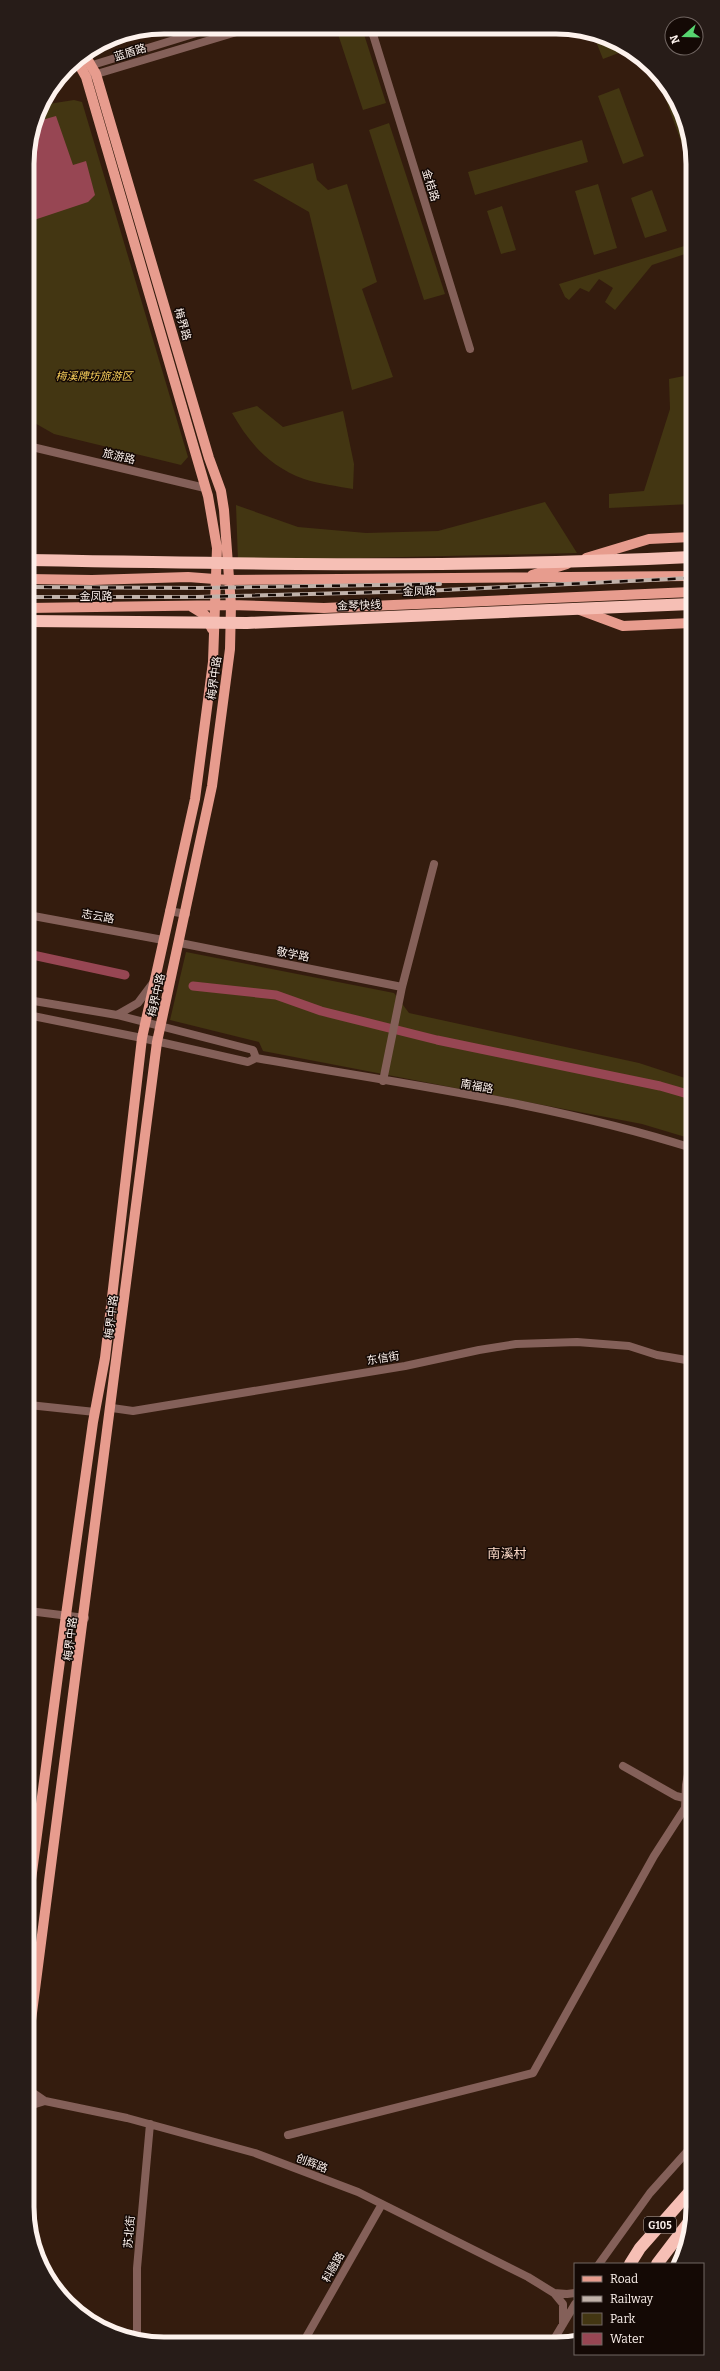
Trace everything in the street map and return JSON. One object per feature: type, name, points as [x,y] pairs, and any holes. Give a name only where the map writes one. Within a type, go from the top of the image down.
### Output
[{"type":"highway","points":[[34,560],[351,566],[572,562],[686,557]]},
{"type":"highway","name":"金琴快线","points":[[34,621],[247,623],[686,604]]},
{"type":"highway","name":"G105","points":[[631,2263],[640,2248],[686,2196]]},
{"type":"highway","name":"G105","points":[[658,2263],[683,2229]]},
{"type":"highway","points":[[663,2263],[682,2237]]},
{"type":"main road","name":"梅界中路","points":[[34,1857],[66,1615],[95,1412],[105,1358],[142,1038],[153,982],[195,799],[216,636],[215,579],[217,548],[205,488],[86,69]]},
{"type":"main road","name":"梅界路","points":[[86,69],[209,458],[221,491],[228,550],[228,580],[231,605]]},
{"type":"main road","points":[[522,578],[649,539],[686,537]]},
{"type":"main road","points":[[188,578],[202,572],[217,548]]},
{"type":"main road","name":"金凤路","points":[[34,579],[92,580],[188,578],[228,580],[686,576]]},
{"type":"main road","name":"金凤路","points":[[34,608],[231,605],[324,608],[686,592]]},
{"type":"main road","points":[[550,598],[623,626],[686,623]]},
{"type":"main road","name":"梅界中路","points":[[34,1998],[112,1408],[157,1042],[180,943],[212,786],[230,649],[231,605]]},
{"type":"main road","points":[[191,606],[205,615],[216,636]]},
{"type":"street","name":"蓝盾路","points":[[86,69],[194,34]]},
{"type":"street","name":"蓝盾路","points":[[86,69],[226,34]]},
{"type":"street","name":"金桔路","points":[[373,34],[470,349]]},
{"type":"street","name":"旅游路","points":[[34,447],[205,488]]},
{"type":"street","points":[[383,1081],[402,987],[434,864]]},
{"type":"street","points":[[169,911],[186,914]]},
{"type":"street","name":"志云路","points":[[34,916],[163,940]]},
{"type":"street","name":"敬学路","points":[[180,943],[402,987]]},
{"type":"street","points":[[117,1016],[138,1003],[153,982]]},
{"type":"street","points":[[34,1001],[117,1016],[161,1026],[253,1050],[256,1058],[248,1062],[142,1038],[34,1016]]},
{"type":"street","name":"南福路","points":[[256,1058],[543,1109],[630,1128],[686,1146]]},
{"type":"street","name":"东信街","points":[[112,1408],[133,1411],[404,1366],[479,1350],[516,1344],[577,1342],[629,1346],[657,1355],[686,1360]]},
{"type":"street","points":[[34,1406],[95,1412]]},
{"type":"street","points":[[34,1612],[84,1618]]},
{"type":"street","points":[[623,1766],[676,1796],[686,1798]]},
{"type":"street","points":[[288,2135],[533,2073],[654,1856],[686,1806]]},
{"type":"street","name":"创辉路","points":[[34,2093],[45,2100],[150,2124],[255,2154],[358,2192],[528,2277],[554,2293]]},
{"type":"street","points":[[34,2104],[45,2100]]},
{"type":"street","name":"苏北街","points":[[134,2333],[137,2268],[150,2124]]},
{"type":"street","points":[[600,2263],[650,2193],[686,2153]]},
{"type":"street","name":"科融路","points":[[306,2337],[382,2204]]},
{"type":"street","points":[[554,2293],[574,2293]]},
{"type":"street","points":[[554,2293],[563,2304],[563,2324]]},
{"type":"street","points":[[555,2337],[574,2306]]},
{"type":"green space","points":[[338,34],[364,34],[386,103],[363,110]]},
{"type":"green space","points":[[596,40],[622,52],[603,59]]},
{"type":"green space","points":[[619,88],[644,156],[623,164],[598,96]]},
{"type":"green space","points":[[662,89],[669,99],[679,122],[686,154]]},
{"type":"green space","name":"梅溪牌坊旅游区","points":[[74,100],[82,102],[188,457],[181,465],[54,434],[34,423],[34,156],[38,131],[49,104]]},
{"type":"green space","points":[[389,123],[445,294],[424,300],[369,130]]},
{"type":"green space","points":[[582,140],[588,162],[475,195],[468,172]]},
{"type":"green space","points":[[313,163],[317,180],[328,190],[347,184],[377,282],[362,289],[393,377],[352,390],[309,212],[253,180]]},
{"type":"green space","points":[[598,184],[617,248],[594,255],[575,191]]},
{"type":"green space","points":[[652,190],[667,231],[645,238],[631,198]]},
{"type":"green space","points":[[502,206],[516,250],[501,254],[487,211]]},
{"type":"green space","points":[[686,246],[686,254],[652,265],[615,310],[605,302],[613,288],[599,279],[589,292],[580,288],[569,300],[565,297],[559,284]]},
{"type":"green space","points":[[686,376],[686,504],[609,508],[609,494],[644,491],[670,409],[669,379]]},
{"type":"green space","points":[[257,406],[283,427],[343,411],[354,464],[353,489],[322,484],[304,479],[281,468],[271,461],[253,444],[232,413]]},
{"type":"green space","points":[[545,502],[577,553],[238,561],[236,505],[298,527],[366,533],[438,531]]},
{"type":"green space","points":[[186,952],[394,993],[409,1013],[639,1063],[686,1078],[686,1137],[642,1124],[263,1051],[259,1042],[170,1020]]},
{"type":"water","points":[[56,116],[73,165],[86,161],[95,195],[88,202],[34,220],[34,156],[38,131],[42,120]]},
{"type":"waterway","points":[[34,955],[125,975]]},
{"type":"waterway","points":[[193,986],[276,995],[321,1011],[437,1040],[660,1086],[686,1094]]},
{"type":"railway","points":[[34,597],[197,597],[423,591],[686,578]]},
{"type":"railway","points":[[34,587],[199,588],[440,584]]},
{"type":"district","name":"南溪村","points":[[507,1553]]}]
